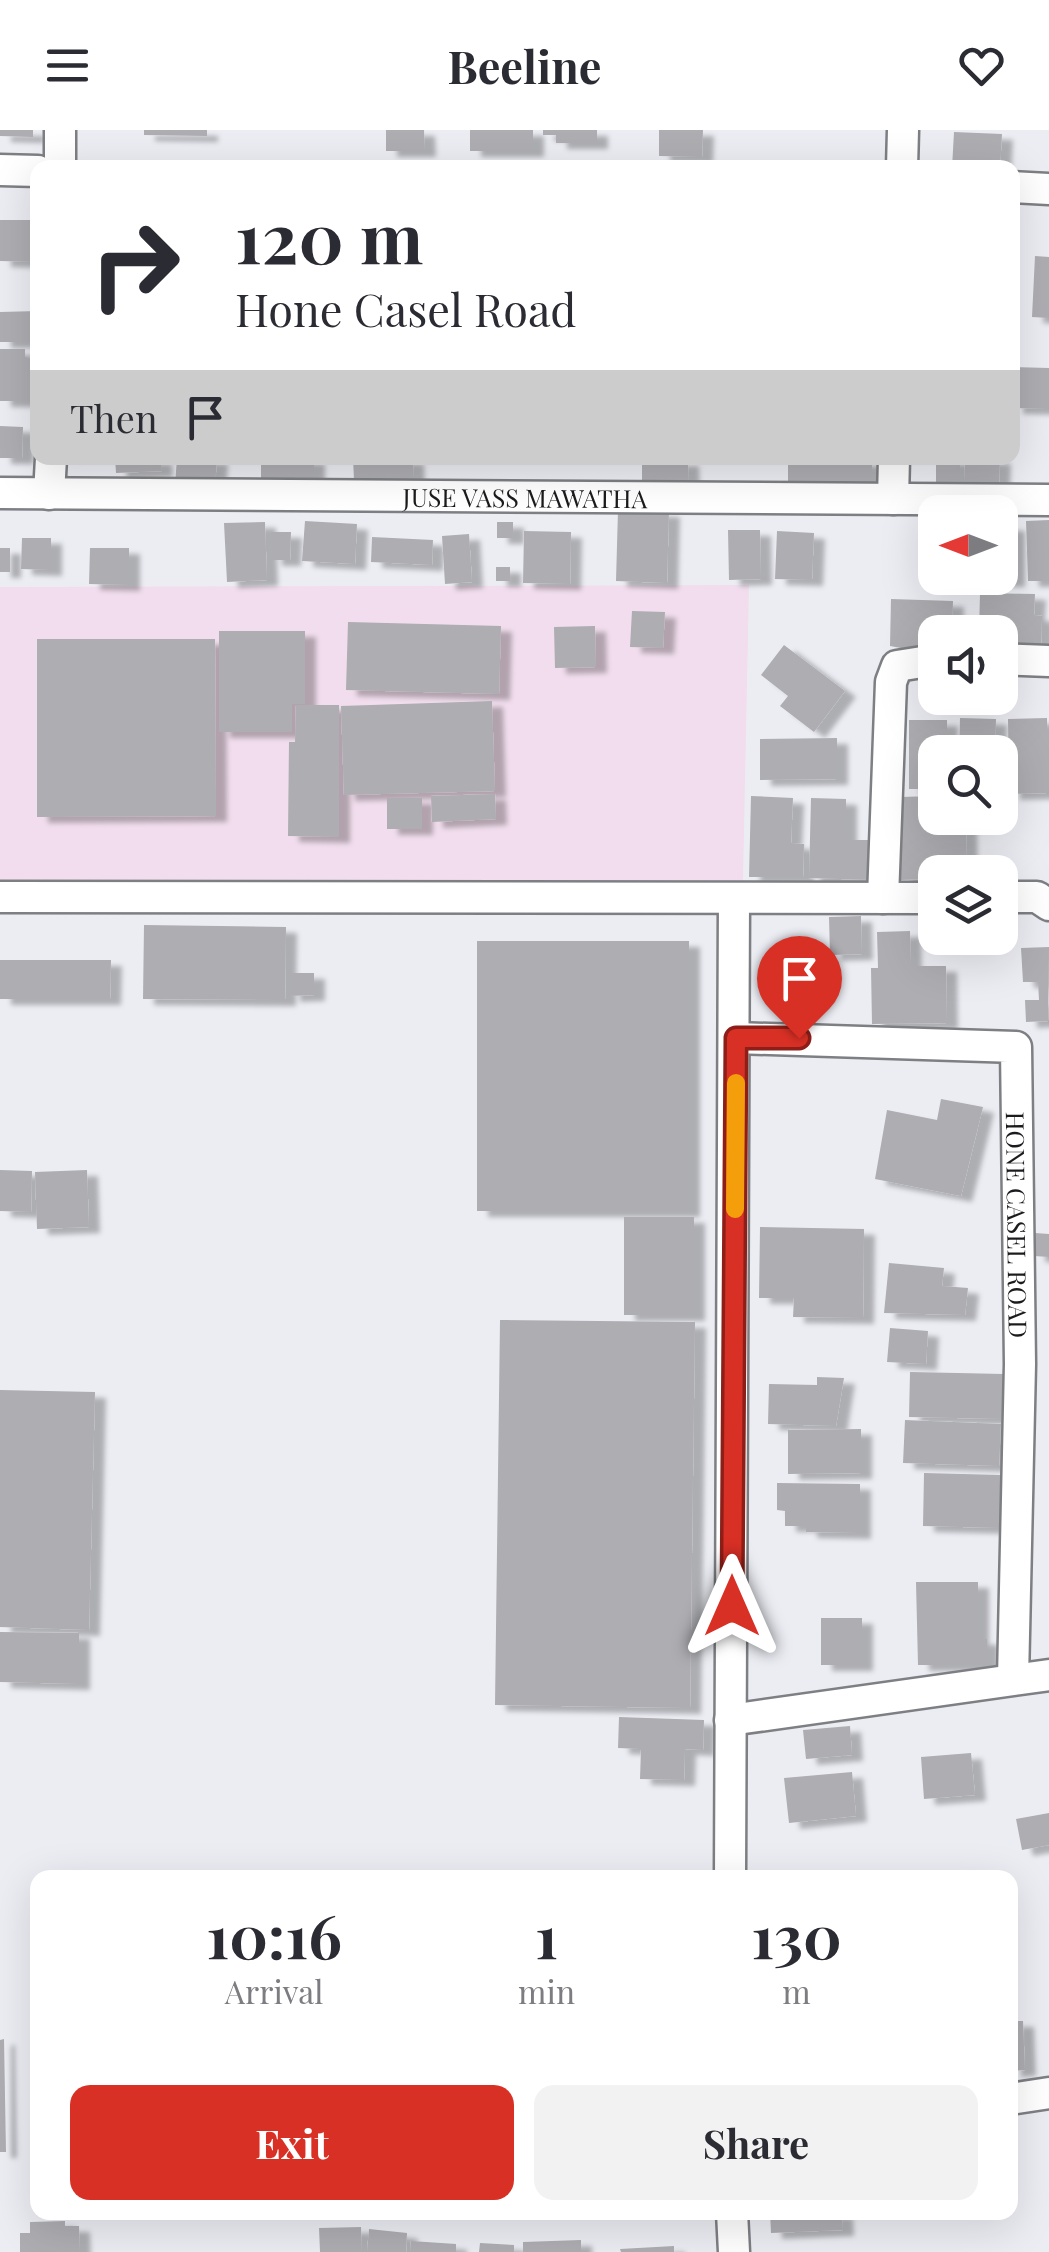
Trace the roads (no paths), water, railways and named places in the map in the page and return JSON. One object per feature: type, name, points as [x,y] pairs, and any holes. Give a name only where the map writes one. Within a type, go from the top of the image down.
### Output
[{"type":"street","points":[[60,130],[60,160]]},
{"type":"street","points":[[902,160],[903,130]]},
{"type":"street","points":[[0,170],[30,171]]},
{"type":"street","points":[[1020,188],[1049,190]]},
{"type":"street","points":[[49,494],[50,465]]},
{"type":"street","points":[[893,499],[894,465]]},
{"type":"street","name":"JUSE VASS MAWATHA","points":[[0,493],[1049,500]]},
{"type":"street","points":[[1018,661],[1049,662]]},
{"type":"street","points":[[883,898],[891,682],[896,666],[918,663]]},
{"type":"street","points":[[1018,897],[1037,897],[1049,906]]},
{"type":"street","points":[[0,898],[918,898]]},
{"type":"street","points":[[730,1870],[734,899]]},
{"type":"street","name":"HONE CASEL ROAD","points":[[736,1038],[1016,1047],[1020,1364],[1013,1679]]},
{"type":"street","points":[[730,1720],[1049,1675]]},
{"type":"street","points":[[1018,2098],[1049,2093]]},
{"type":"street","points":[[732,2220],[734,2252]]}]
